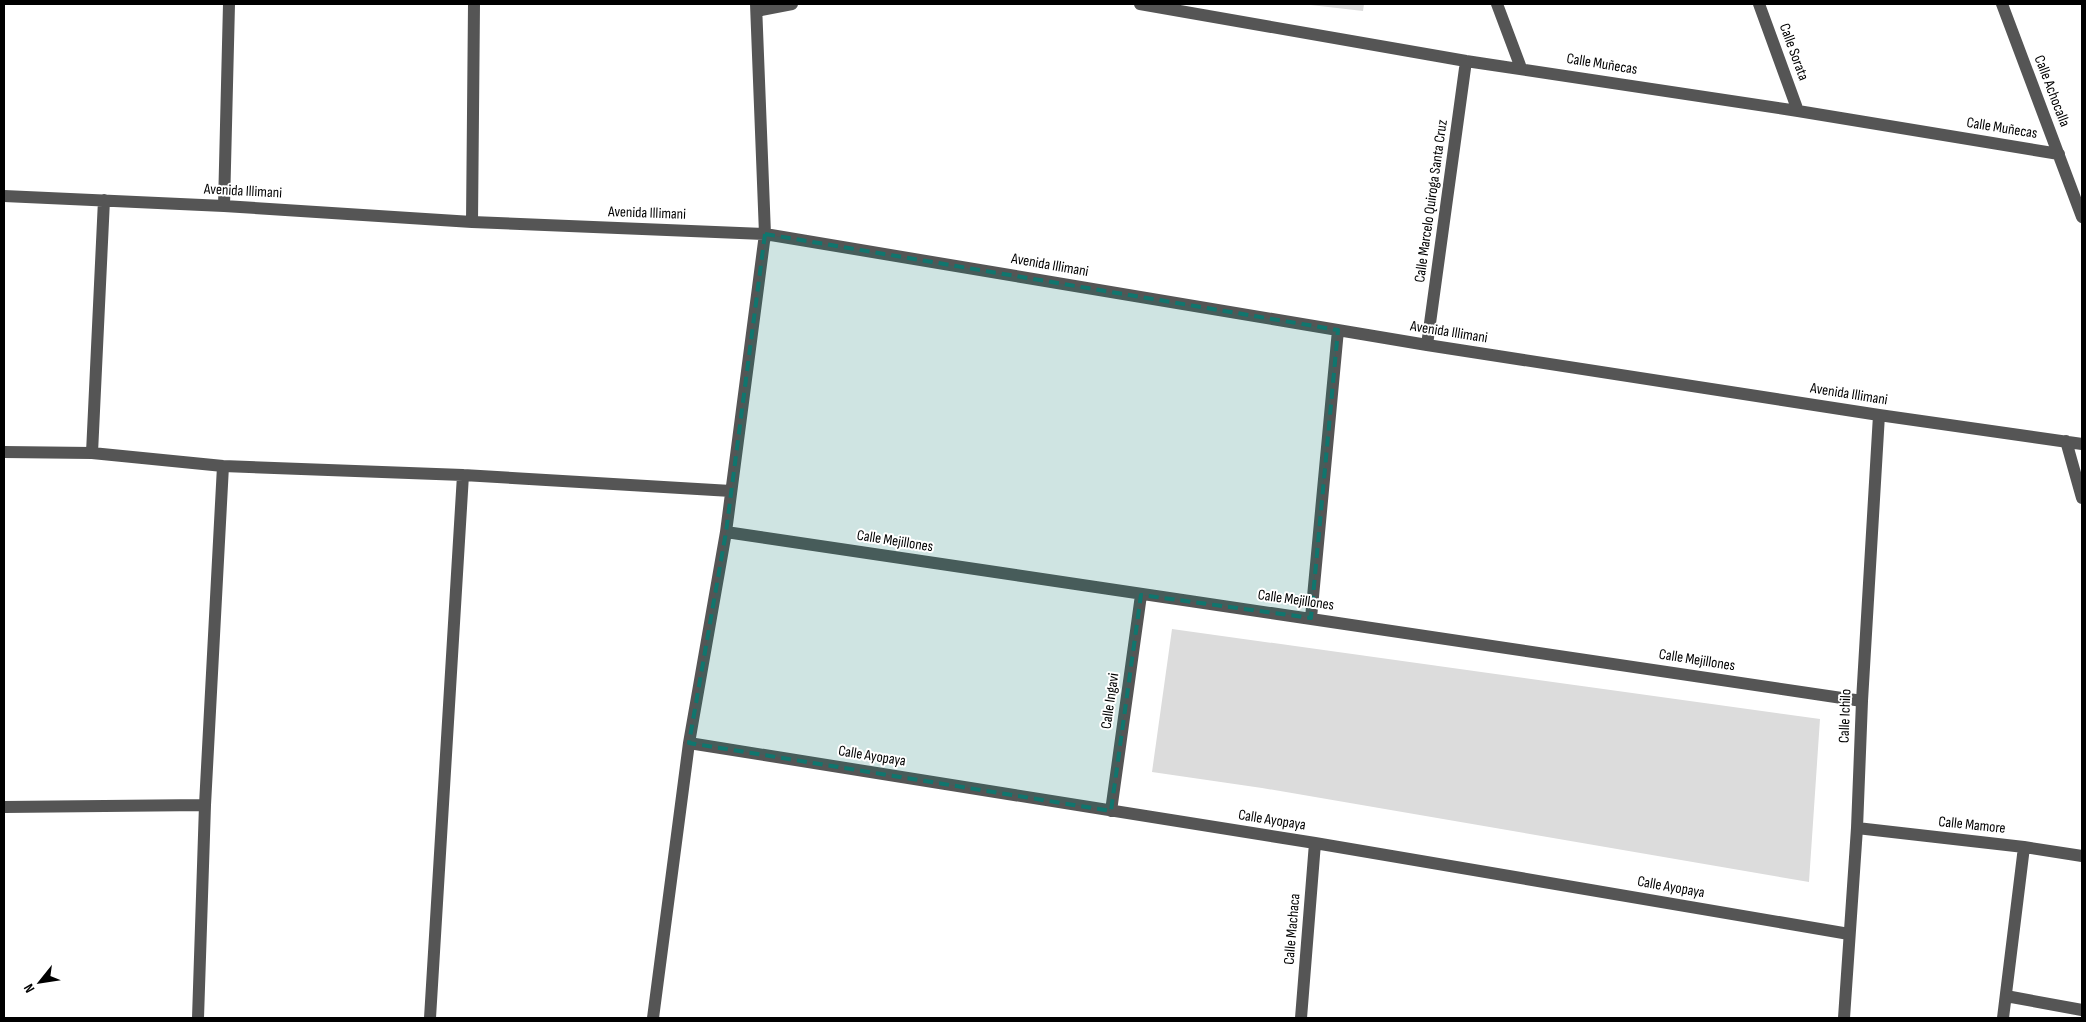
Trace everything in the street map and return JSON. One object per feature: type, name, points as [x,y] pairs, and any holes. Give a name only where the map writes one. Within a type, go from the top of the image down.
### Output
[{"type":"street","points":[[224,206],[229,4]]},
{"type":"street","points":[[472,222],[474,4]]},
{"type":"street","points":[[653,1018],[689,743],[726,532],[766,234],[757,7],[792,4]]},
{"type":"street","name":"Calle Muñecas","points":[[1140,4],[1466,61],[1798,111],[2059,154]]},
{"type":"street","points":[[1497,4],[1521,68]]},
{"type":"street","name":"Calle Sorata","points":[[1759,4],[1798,111]]},
{"type":"street","name":"Calle Achocalla","points":[[2002,4],[2082,218]]},
{"type":"street","name":"Calle Marcelo Quiroga Santa Cruz","points":[[1427,345],[1466,61]]},
{"type":"street","name":"Avenida Illimani","points":[[4,196],[224,206],[472,222],[766,234],[1427,345],[1879,415],[2082,444]]},
{"type":"street","points":[[92,453],[104,200]]},
{"type":"street","points":[[1311,618],[1338,330]]},
{"type":"street","name":"Calle Ichilo","points":[[1844,1018],[1857,828],[1862,701],[1879,415]]},
{"type":"street","points":[[2066,441],[2082,498]]},
{"type":"street","points":[[4,452],[92,453],[222,466],[463,475],[730,491]]},
{"type":"street","points":[[198,1018],[204,805],[222,466]]},
{"type":"street","points":[[430,1018],[463,475]]},
{"type":"street","name":"Calle Mejillones","points":[[726,532],[1862,701]]},
{"type":"street","name":"Calle Ingavi","points":[[1111,811],[1141,595]]},
{"type":"street","name":"Calle Ayopaya","points":[[689,743],[1315,843],[1849,934]]},
{"type":"street","points":[[4,807],[204,805]]},
{"type":"street","name":"Calle Mamore","points":[[1857,828],[2024,847],[2082,856]]},
{"type":"street","name":"Calle Machaca","points":[[1301,1018],[1315,843]]},
{"type":"street","points":[[2002,1018],[2024,847]]},
{"type":"street","points":[[2006,996],[2082,1010]]},
{"type":"highlighted area","points":[[765,234],[1338,330],[1311,618],[1141,595],[1111,811],[689,743],[726,532]]},
{"type":"shaded area","points":[[1302,4],[1364,4],[1363,11]]},
{"type":"shaded area","points":[[1172,629],[1820,719],[1809,882],[1262,788],[1152,772]]}]
